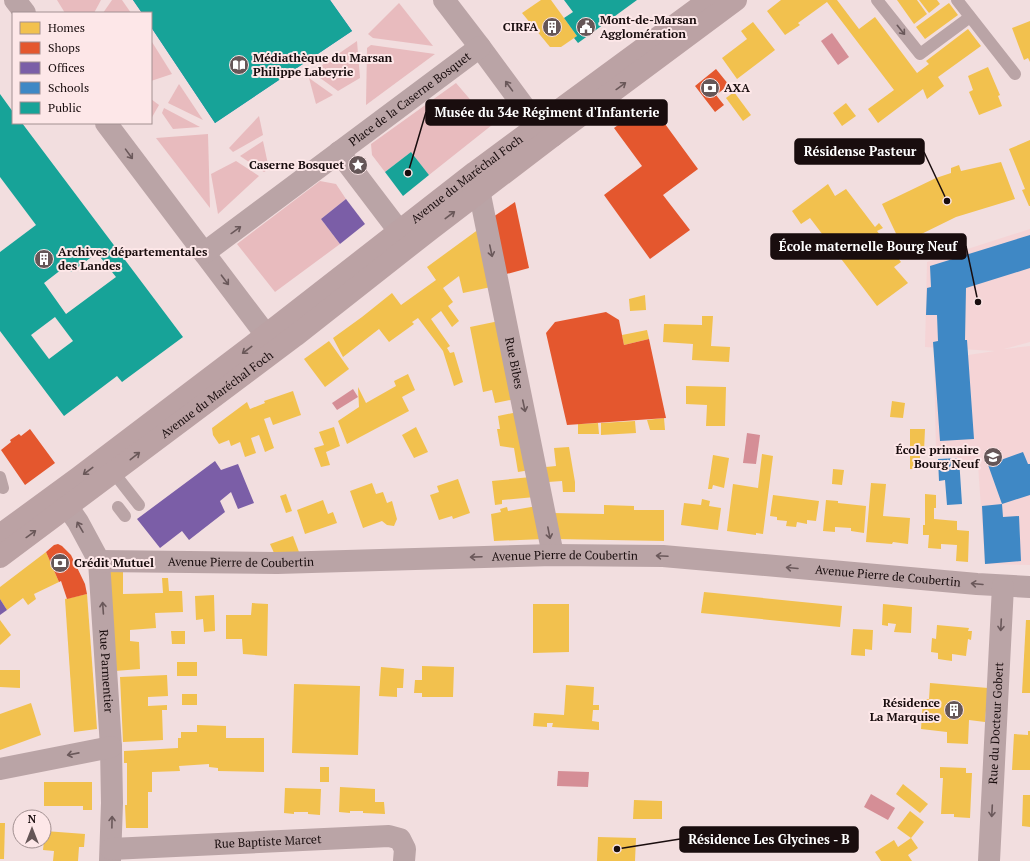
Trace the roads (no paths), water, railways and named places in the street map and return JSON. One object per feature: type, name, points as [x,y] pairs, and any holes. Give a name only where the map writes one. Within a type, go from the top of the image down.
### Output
[{"type":"main road","name":"Avenue du Maréchal Foch","points":[[0,557],[63,500],[266,335],[399,231],[478,182],[709,0]]},
{"type":"main road","name":"Avenue du Maréchal Foch","points":[[547,129],[733,1]]},
{"type":"main road","name":"Avenue du Maréchal Foch","points":[[0,535],[114,473],[295,336],[432,229],[478,182]]},
{"type":"street","points":[[0,2],[4,0]]},
{"type":"street","points":[[15,0],[23,12]]},
{"type":"street","name":"Place de la Caserne Bosquet","points":[[447,1],[525,108],[547,129]]},
{"type":"street","name":"Place de la Caserne Bosquet","points":[[204,253],[480,47]]},
{"type":"street","points":[[107,124],[266,335]]},
{"type":"street","points":[[295,336],[303,320],[392,249],[399,231],[339,152]]},
{"type":"street","name":"Rue Bibes","points":[[478,182],[553,555]]},
{"type":"street","name":"Avenue du Maréchal Foch","points":[[399,231],[432,229]]},
{"type":"street","name":"Rue Parmentier","points":[[63,500],[99,561],[111,747],[111,855]]},
{"type":"street","name":"Avenue Pierre de Coubertin","points":[[99,561],[277,563],[553,555],[663,556],[1003,586],[1030,587]]},
{"type":"street","name":"Rue du Docteur Gobert","points":[[989,861],[1003,586]]},
{"type":"street","points":[[0,769],[111,747]]},
{"type":"street","name":"Rue Baptiste Marcet","points":[[111,855],[388,836],[400,839],[404,849],[404,861]]},
{"type":"lane","points":[[877,0],[920,54],[970,17]]},
{"type":"lane","points":[[957,0],[1015,74]]},
{"type":"lane","points":[[114,473],[139,505]]},
{"type":"place","name":"CIRFA","points":[[552,27]]},
{"type":"place","name":"Mont-de-Marsan Agglomération","points":[[586,27]]},
{"type":"place","name":"Médiathèque du Marsan Philippe Labeyrie","points":[[239,65]]},
{"type":"place","name":"AXA","points":[[710,88]]},
{"type":"place","name":"Caserne Bosquet","points":[[358,165]]},
{"type":"place","name":"Musée du 34e Régiment d'Infanterie","points":[[408,173]]},
{"type":"place","name":"Résidense Pasteur","points":[[947,201]]},
{"type":"place","name":"Archives départementales des Landes","points":[[44,259]]},
{"type":"place","name":"École maternelle Bourg Neuf","points":[[978,302]]},
{"type":"place","name":"École primaire Bourg Neuf","points":[[993,457]]},
{"type":"place","name":"Crédit Mutuel","points":[[60,563]]},
{"type":"place","name":"Résidence La Marquise","points":[[954,710]]},
{"type":"place","name":"Résidence Les Glycines - B","points":[[617,849]]}]
